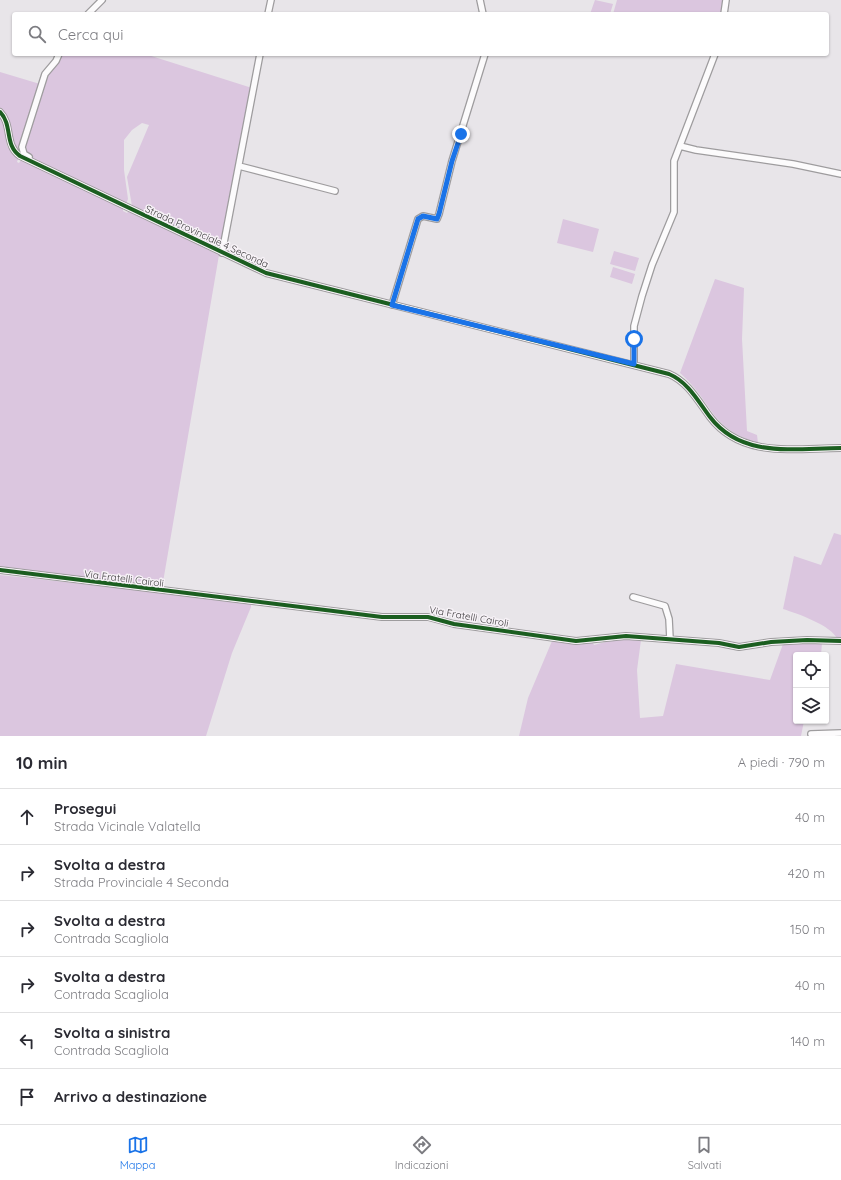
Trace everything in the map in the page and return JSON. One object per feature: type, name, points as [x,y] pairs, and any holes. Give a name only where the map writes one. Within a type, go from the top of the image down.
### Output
[{"type":"street","points":[[90,12],[102,0]]},
{"type":"street","points":[[268,12],[271,0]]},
{"type":"street","points":[[480,0],[483,12]]},
{"type":"street","points":[[724,12],[726,0]]},
{"type":"street","points":[[34,162],[31,158],[24,154],[22,147],[45,74],[56,62],[58,56]]},
{"type":"street","points":[[222,253],[260,56]]},
{"type":"street","points":[[392,305],[418,219],[423,216],[437,219],[439,214],[452,161],[484,56]]},
{"type":"street","points":[[634,364],[634,326],[652,265],[674,212],[673,168],[713,56]]},
{"type":"street","name":"Strada Provinciale 4 Seconda","points":[[0,112],[7,122],[10,144],[13,150],[20,156],[266,273],[669,374],[679,379],[690,389],[723,431],[751,446],[765,448],[841,448]]},
{"type":"street","points":[[680,146],[841,174]]},
{"type":"street","points":[[239,166],[335,191]]},
{"type":"street","name":"Via Fratelli Cairoli","points":[[0,570],[382,617],[432,617],[454,624],[576,641],[626,636],[670,638],[739,647],[772,642],[807,640],[841,641]]},
{"type":"street","points":[[633,597],[665,606],[667,610],[670,638]]},
{"type":"street","points":[[812,734],[841,733]]},
{"type":"shaded area","points":[[595,0],[613,4],[611,12],[591,12]]},
{"type":"shaded area","points":[[617,0],[724,0],[721,12],[614,12]]},
{"type":"shaded area","points":[[60,56],[151,56],[252,88],[221,248],[132,206],[127,177],[149,125],[142,123],[132,130],[124,140],[124,170],[128,199],[126,204],[35,161],[25,153],[24,149],[44,79]]},
{"type":"shaded area","points":[[0,72],[40,84],[22,155],[16,150],[11,139],[10,122],[0,109]]},
{"type":"shaded area","points":[[0,115],[5,126],[7,146],[18,159],[17,162],[19,163],[21,160],[123,208],[123,211],[127,213],[129,211],[219,255],[162,588],[0,568]]},
{"type":"shaded area","points":[[563,219],[599,229],[593,252],[557,243]]},
{"type":"shaded area","points":[[614,251],[639,258],[635,271],[610,264]]},
{"type":"shaded area","points":[[613,267],[635,274],[632,284],[610,277]]},
{"type":"shaded area","points":[[715,279],[744,288],[742,339],[747,431],[757,435],[758,443],[742,437],[720,422],[691,384],[680,373]]},
{"type":"shaded area","points":[[834,533],[841,535],[841,639],[837,639],[829,629],[822,625],[783,609],[794,556],[821,565]]},
{"type":"shaded area","points":[[0,575],[251,602],[251,607],[232,653],[206,736],[0,736]]},
{"type":"shaded area","points":[[613,640],[641,640],[637,670],[640,718],[663,716],[676,664],[770,680],[783,644],[813,642],[822,643],[821,652],[793,652],[793,724],[803,724],[801,736],[519,736],[528,698],[552,641],[593,643],[594,645]]},
{"type":"cycle path","points":[[0,112],[4,117],[12,146],[20,156],[266,273],[669,374],[676,377],[687,387],[697,398],[710,417],[723,430],[738,440],[753,445],[788,449],[841,448]]},
{"type":"cycle path","points":[[0,570],[382,617],[428,617],[454,624],[576,641],[626,636],[719,643],[739,647],[771,642],[807,640],[841,641]]},
{"type":"route","points":[[461,134],[452,161],[443,202],[437,219],[423,216],[418,219],[392,305],[634,364],[634,339]]}]
